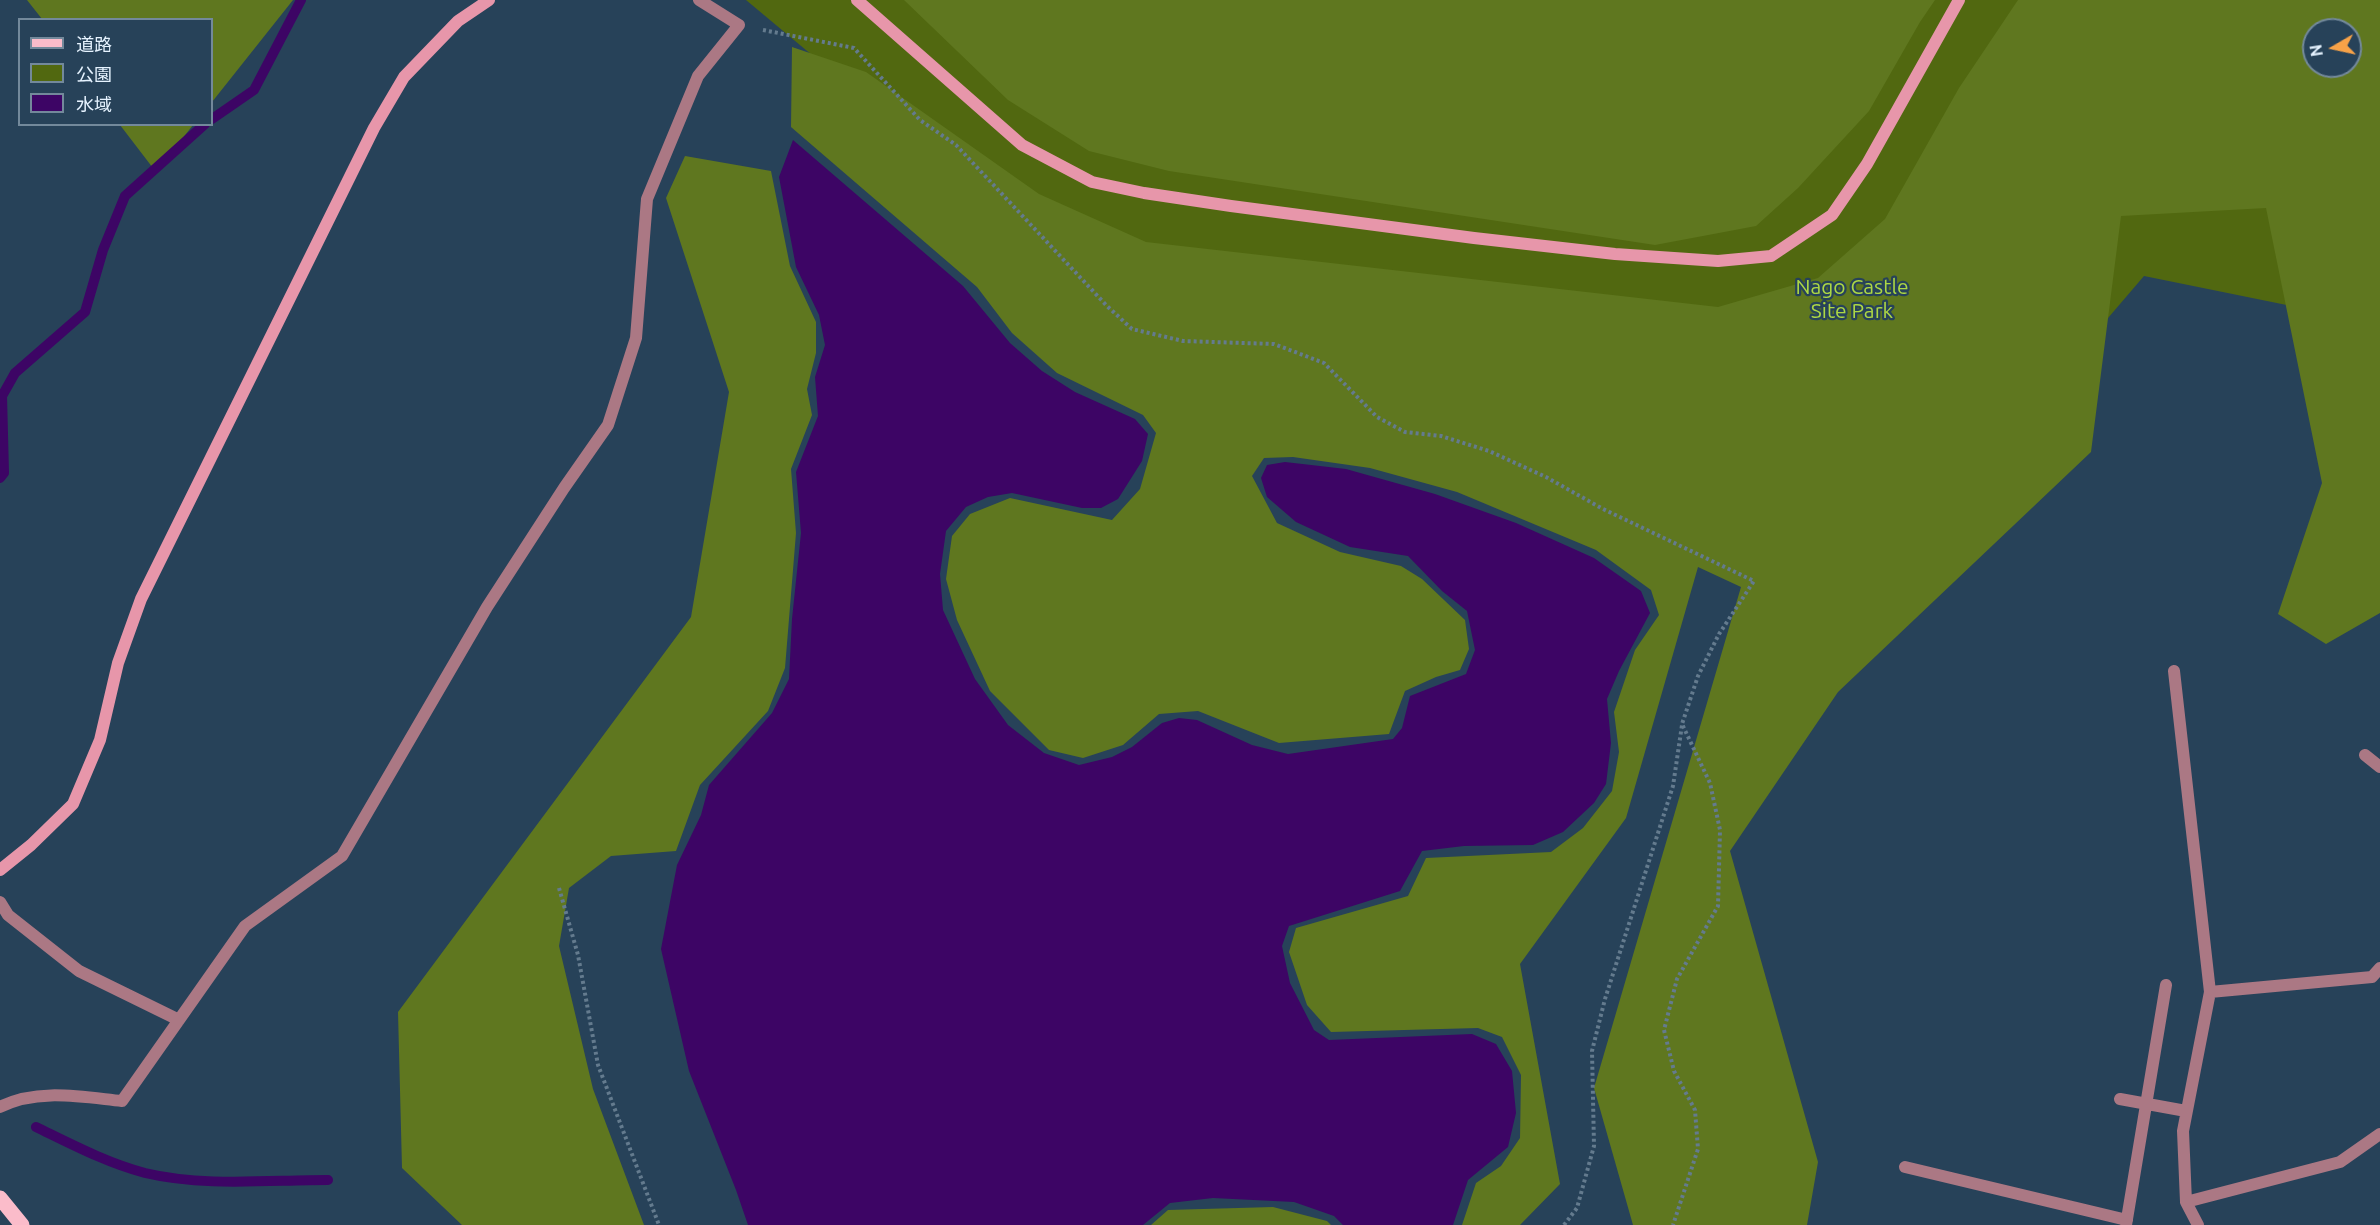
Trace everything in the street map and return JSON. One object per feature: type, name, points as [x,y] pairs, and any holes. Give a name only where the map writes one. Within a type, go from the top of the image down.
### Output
[{"type":"main road","points":[[0,1198],[22,1225]]},
{"type":"street","points":[[0,870],[31,846],[73,804],[100,740],[118,663],[141,599],[374,128],[404,77],[458,21],[489,0]]},
{"type":"street","points":[[0,1107],[15,1100],[57,1095],[122,1101],[244,926],[342,856],[487,607],[608,425],[636,338],[647,199],[698,76],[739,26],[699,0]]},
{"type":"street","points":[[856,0],[1022,145],[1092,182],[1231,207],[1474,238],[1615,254],[1718,261],[1772,256],[1832,215],[1867,164],[1959,0]]},
{"type":"street","points":[[2174,671],[2210,992],[2183,1131],[2186,1202],[2198,1225]]},
{"type":"street","points":[[2365,755],[2380,767]]},
{"type":"street","points":[[0,902],[8,915],[79,970],[179,1020]]},
{"type":"street","points":[[2210,992],[2372,977],[2380,968]]},
{"type":"street","points":[[1905,1167],[2127,1222],[2166,985]]},
{"type":"street","points":[[2120,1099],[2186,1111]]},
{"type":"street","points":[[2186,1202],[2340,1162],[2380,1134]]},
{"type":"path","points":[[739,26],[854,48],[920,120],[956,145],[1132,329],[1183,341],[1274,344],[1324,363],[1377,417],[1405,432],[1441,436],[1489,451],[1546,477],[1603,510],[1754,581],[1719,634],[1698,676],[1682,724],[1673,786],[1605,999],[1592,1051],[1594,1146],[1577,1208],[1564,1225]]},
{"type":"path","points":[[1673,1225],[1698,1149],[1695,1110],[1674,1071],[1664,1030],[1677,979],[1718,906],[1720,830],[1710,783],[1682,724]]},
{"type":"path","points":[[559,888],[578,956],[598,1065],[659,1225]]},
{"type":"green space","points":[[27,0],[293,0],[213,101],[213,18],[41,18]]},
{"type":"green space","name":"Nago Castle Site Park","points":[[746,0],[2380,0],[2380,324],[2144,276],[1971,478],[1073,273]]},
{"type":"green space","points":[[904,0],[1935,0],[1869,111],[1798,188],[1756,226],[1655,245],[1169,171],[1089,151],[1008,100]]},
{"type":"green space","points":[[2018,0],[2380,0],[2380,613],[2326,644],[2278,614],[2322,483],[2266,208],[2121,216],[2091,452],[1838,692],[1730,851],[1818,1162],[1807,1225],[1633,1225],[1594,1088],[1741,587],[1698,567],[1626,818],[1520,964],[1560,1184],[1520,1225],[1462,1225],[1476,1183],[1501,1166],[1520,1138],[1521,1075],[1502,1037],[1478,1028],[1331,1032],[1307,1005],[1289,952],[1296,928],[1408,896],[1426,858],[1551,852],[1583,828],[1612,791],[1619,752],[1614,712],[1635,650],[1659,615],[1651,590],[1596,550],[1457,492],[1370,468],[1293,457],[1264,458],[1252,476],[1277,523],[1340,552],[1401,566],[1422,579],[1465,620],[1469,649],[1460,670],[1436,677],[1405,691],[1389,734],[1279,743],[1198,711],[1159,714],[1123,745],[1083,758],[1049,750],[990,691],[957,620],[946,579],[952,536],[970,514],[1010,498],[1112,520],[1140,489],[1156,433],[1143,415],[1057,373],[1012,333],[977,287],[791,127],[792,47],[866,72],[1039,194],[1146,242],[1718,307],[1818,278],[1885,219],[1959,88]]},
{"type":"green space","points":[[121,126],[192,126],[156,172]]},
{"type":"green space","points":[[685,156],[771,171],[790,266],[816,322],[816,353],[807,389],[812,415],[791,469],[796,533],[785,668],[768,711],[700,785],[676,851],[611,856],[569,888],[559,946],[593,1089],[644,1225],[462,1225],[402,1168],[398,1012],[691,617],[729,392],[666,198]]},
{"type":"green space","points":[[1273,1207],[1327,1221],[1331,1225],[1151,1225],[1168,1210]]},
{"type":"water","points":[[793,140],[963,286],[1010,343],[1042,371],[1075,392],[1135,419],[1148,434],[1142,461],[1118,499],[1101,508],[1082,508],[1012,493],[988,497],[966,507],[946,531],[940,574],[943,610],[975,679],[1008,725],[1044,753],[1079,765],[1112,757],[1132,747],[1162,723],[1179,718],[1197,720],[1252,745],[1288,754],[1393,739],[1402,728],[1410,696],[1466,674],[1475,650],[1467,611],[1442,591],[1408,556],[1350,547],[1296,522],[1267,497],[1261,478],[1267,465],[1285,462],[1346,469],[1435,494],[1516,523],[1594,558],[1641,591],[1650,613],[1607,699],[1611,743],[1606,784],[1594,803],[1563,832],[1533,845],[1464,846],[1422,851],[1400,891],[1289,926],[1282,946],[1290,983],[1314,1030],[1329,1040],[1472,1034],[1496,1044],[1512,1071],[1516,1113],[1508,1147],[1468,1180],[1453,1225],[1343,1225],[1334,1216],[1294,1202],[1213,1198],[1170,1203],[1143,1225],[748,1225],[689,1071],[661,949],[677,865],[701,815],[709,785],[772,713],[789,679],[792,619],[801,533],[796,472],[818,416],[815,377],[825,345],[819,315],[796,267],[779,177]]},
{"type":"waterway","points":[[213,118],[254,90],[301,0]]},
{"type":"waterway","points":[[0,478],[4,473],[2,396],[15,373],[85,312],[103,250],[125,196],[203,126]]},
{"type":"waterway","points":[[36,1127],[117,1164],[167,1177],[213,1181],[328,1180]]}]
